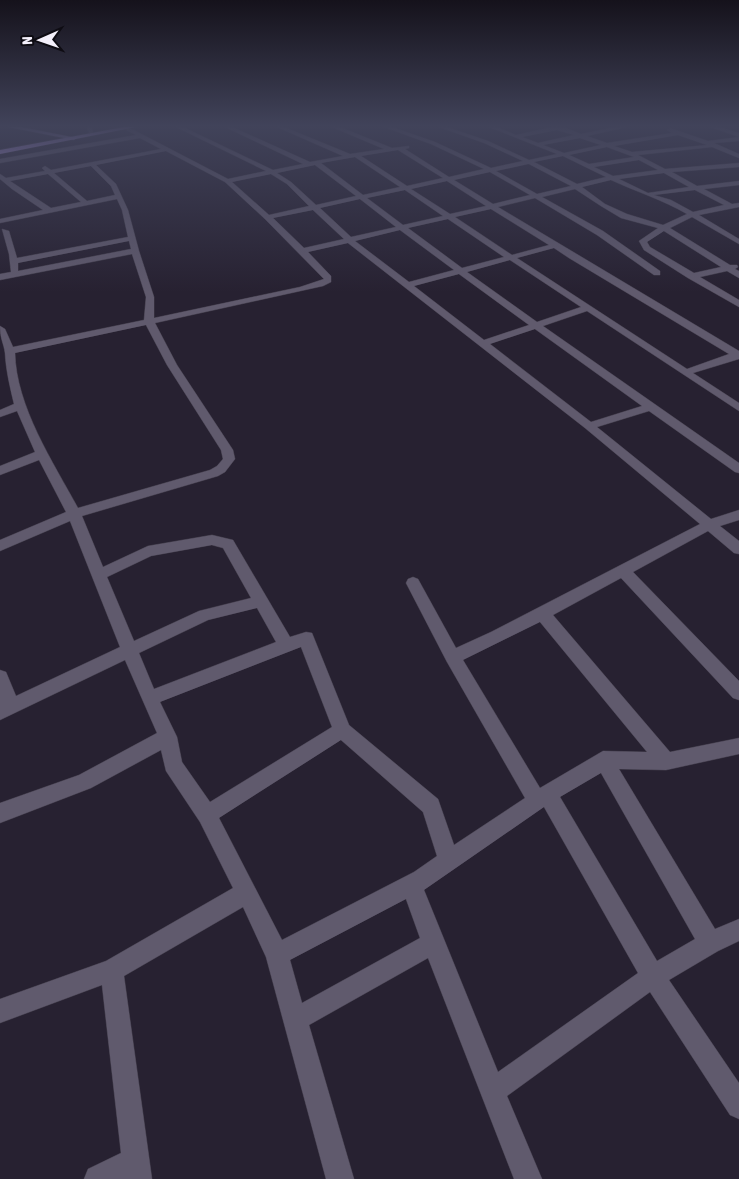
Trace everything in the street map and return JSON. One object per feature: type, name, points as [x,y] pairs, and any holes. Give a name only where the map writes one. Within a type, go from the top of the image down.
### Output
[{"type":"street","points":[[8,182],[19,192],[50,211]]},
{"type":"street","points":[[62,182],[87,204]]},
{"type":"street","points":[[0,546],[74,514],[214,473],[221,470],[229,459],[228,450],[172,365],[150,321],[150,298],[130,234],[125,210],[112,182]]},
{"type":"street","points":[[10,351],[302,289],[328,280],[327,276],[303,251],[228,182]]},
{"type":"street","points":[[288,182],[349,240],[589,426],[711,524],[739,549]]},
{"type":"street","points":[[341,182],[400,228],[536,327],[739,469]]},
{"type":"street","points":[[397,182],[739,408]]},
{"type":"street","points":[[268,217],[436,182]]},
{"type":"street","points":[[455,182],[738,355]]},
{"type":"street","points":[[511,182],[600,233],[656,273]]},
{"type":"street","points":[[568,182],[603,205],[624,216],[665,228],[739,275]]},
{"type":"street","points":[[303,251],[594,182]]},
{"type":"street","points":[[620,182],[645,194],[669,201],[739,242]]},
{"type":"street","points":[[688,182],[735,205],[739,210]]},
{"type":"street","points":[[645,194],[739,184]]},
{"type":"street","points":[[9,193],[19,192]]},
{"type":"street","points":[[0,221],[119,196]]},
{"type":"street","points":[[735,205],[711,208],[692,214],[643,241],[644,244],[691,276],[739,304]]},
{"type":"street","points":[[5,231],[13,254],[14,274]]},
{"type":"street","points":[[92,237],[130,234]]},
{"type":"street","points":[[14,261],[83,242],[130,234]]},
{"type":"street","points":[[406,286],[556,245]]},
{"type":"street","points":[[0,277],[135,250]]},
{"type":"street","points":[[691,276],[739,266]]},
{"type":"street","points":[[484,343],[588,308]]},
{"type":"street","points":[[0,329],[10,351],[10,367],[20,406],[42,454],[74,514],[149,698],[168,737],[173,765],[207,815],[277,955],[340,1179]]},
{"type":"street","points":[[687,372],[738,355]]},
{"type":"street","points":[[0,414],[20,406]]},
{"type":"street","points":[[589,426],[651,407]]},
{"type":"street","points":[[0,470],[42,454]]},
{"type":"street","points":[[453,657],[497,637],[624,572],[711,524],[739,515]]},
{"type":"street","points":[[99,575],[148,551],[219,541],[228,544],[286,645]]},
{"type":"street","points":[[624,572],[739,693]]},
{"type":"street","points":[[413,583],[453,657],[653,976],[739,1106]]},
{"type":"street","points":[[0,678],[5,709],[204,615],[261,601]]},
{"type":"street","points":[[542,613],[666,761]]},
{"type":"street","points":[[149,698],[306,638],[342,730],[430,806],[449,860],[412,886]]},
{"type":"street","points":[[207,815],[342,730]]},
{"type":"street","points":[[0,813],[84,782],[168,737]]},
{"type":"street","points":[[277,955],[412,886],[542,798],[589,771],[603,760],[666,761],[739,746]]},
{"type":"street","points":[[603,760],[710,943]]},
{"type":"street","points":[[412,886],[528,1179]]},
{"type":"street","points":[[0,1011],[112,970],[247,892]]},
{"type":"street","points":[[493,1091],[653,976],[710,943],[739,930]]},
{"type":"street","points":[[294,1020],[433,943]]},
{"type":"street","points":[[98,1179],[138,1169],[112,970]]}]
